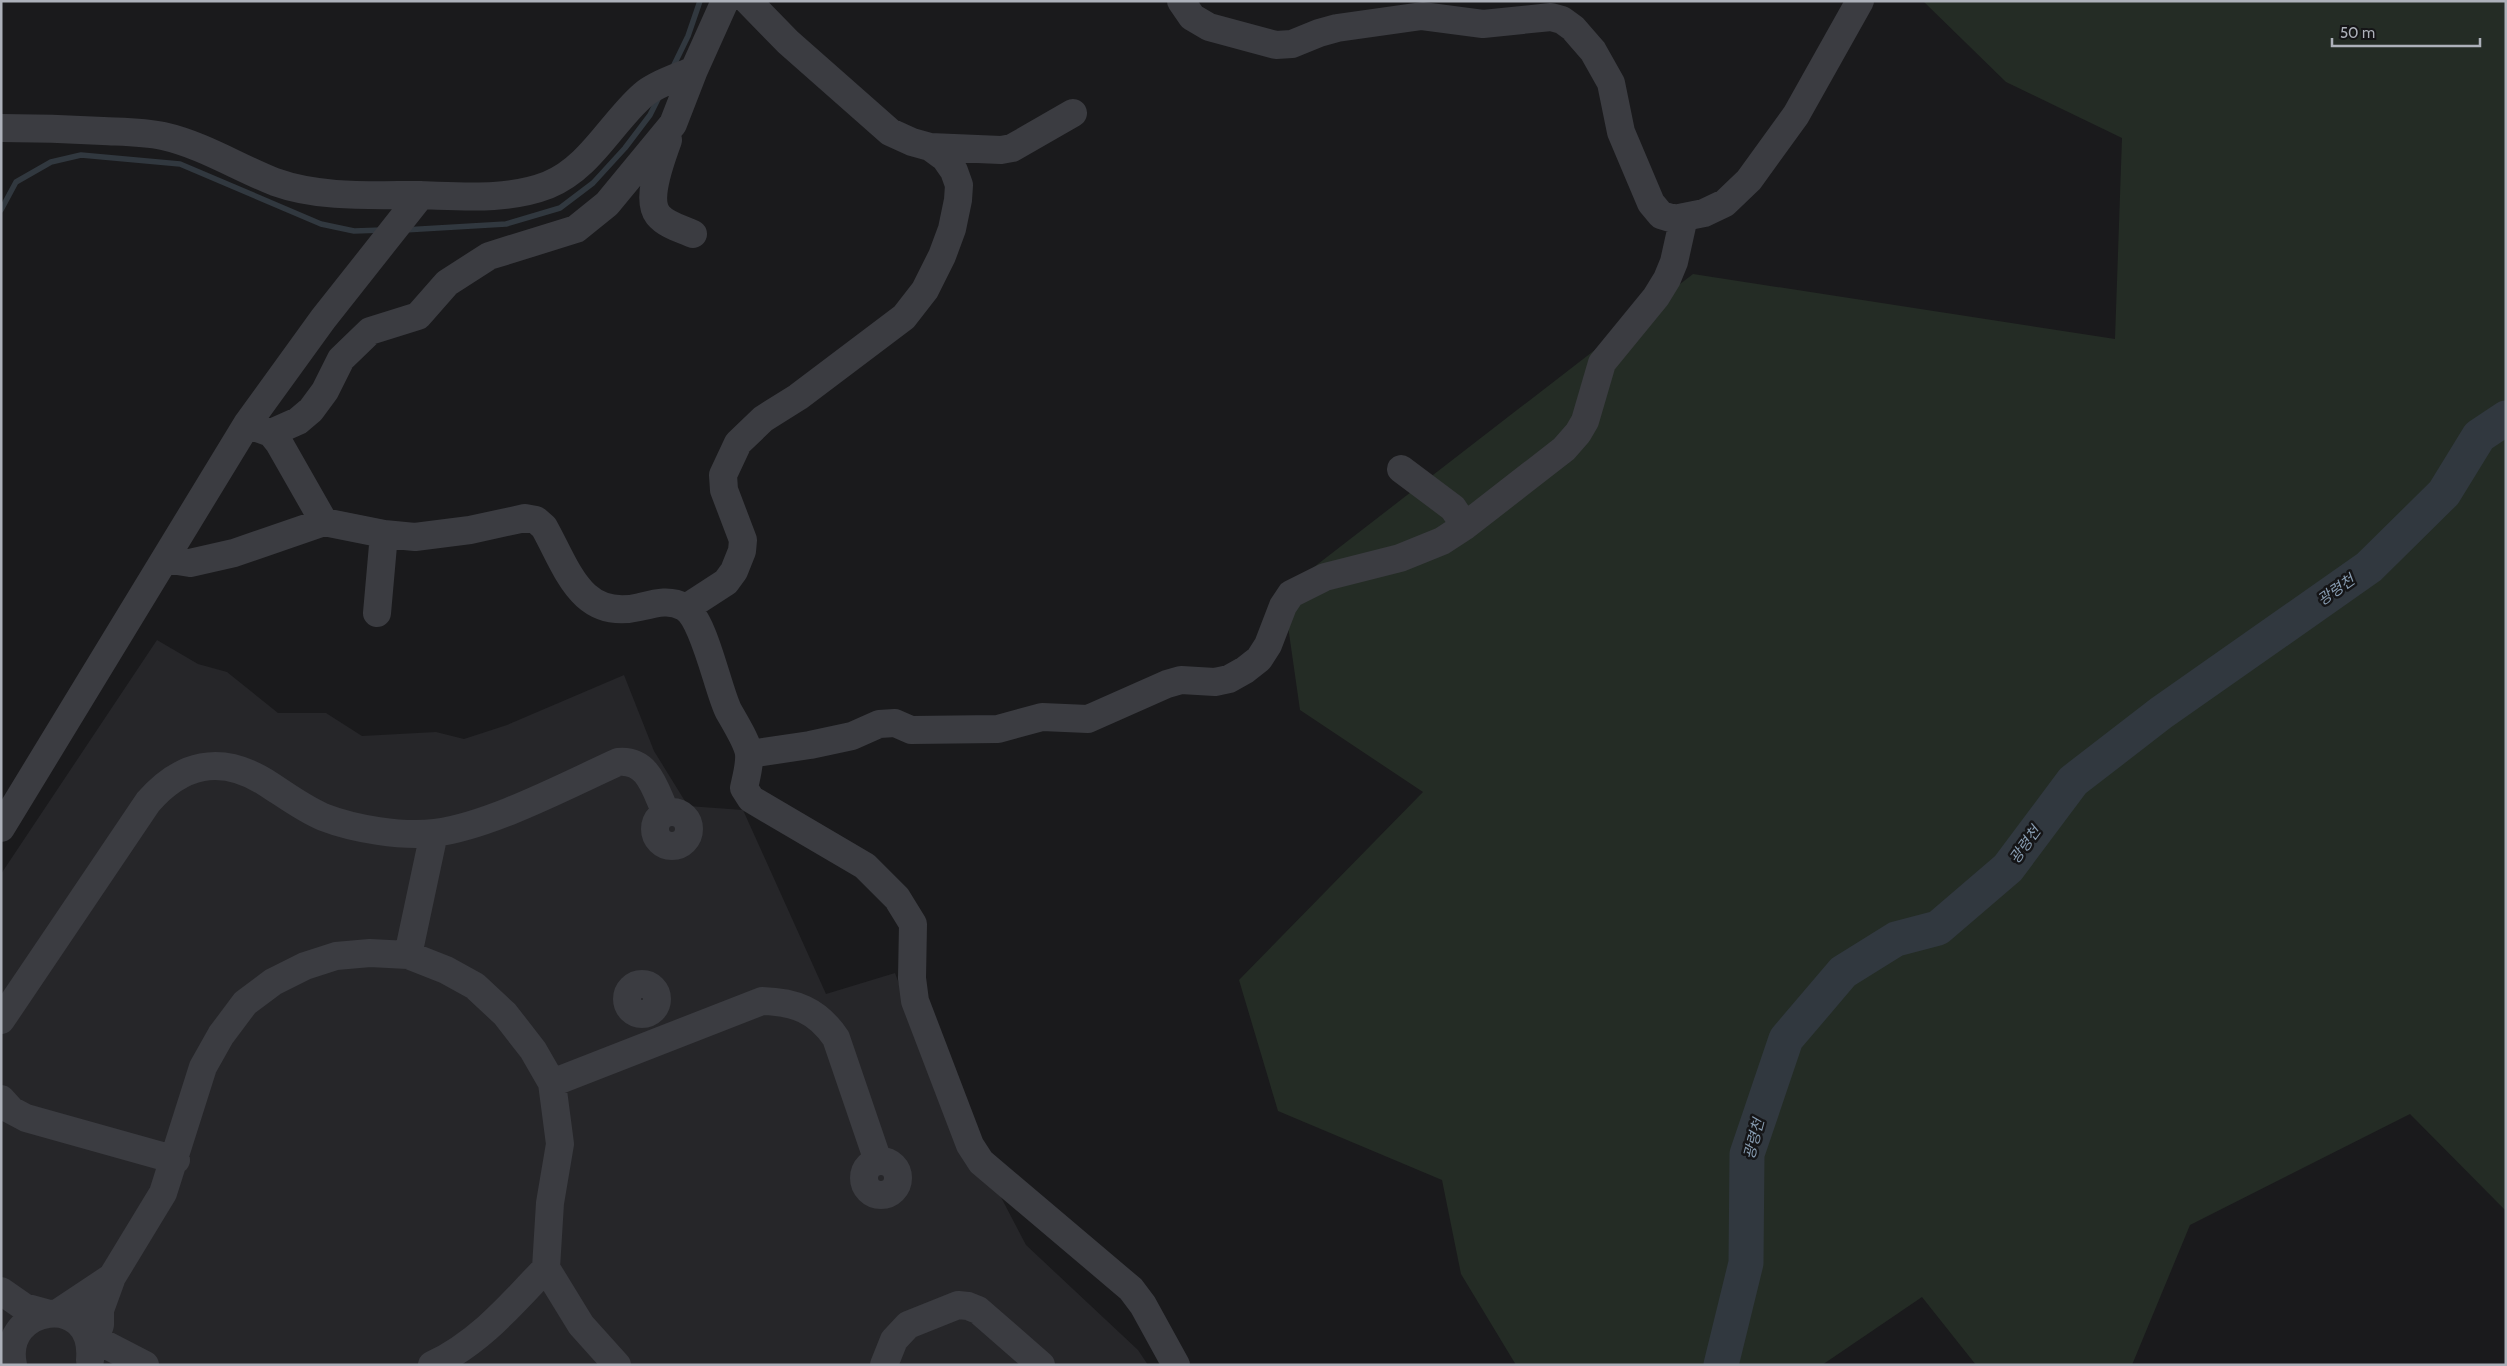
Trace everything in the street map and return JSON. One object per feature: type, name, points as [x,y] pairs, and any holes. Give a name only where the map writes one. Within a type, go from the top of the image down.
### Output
[{"type":"street","points":[[693,234],[665,221],[657,214],[654,202],[655,181],[672,124],[694,70],[726,1]]},
{"type":"street","points":[[748,1],[788,42],[890,132],[912,142],[930,147],[1000,150],[1012,148],[1073,113]]},
{"type":"street","points":[[1181,1],[1192,17],[1209,27],[1276,45],[1292,44],[1337,28],[1422,16],[1483,24],[1551,17],[1562,20],[1583,39],[1602,66],[1611,82],[1626,146],[1651,203],[1661,215],[1674,219],[1704,213],[1725,203],[1749,180],[1796,115],[1860,1]]},
{"type":"street","points":[[1,128],[78,129],[162,136],[190,144],[276,182],[310,190],[418,200],[497,195],[528,191],[568,175],[587,157],[644,94],[694,70]]},
{"type":"street","points":[[259,429],[298,421],[311,410],[325,391],[341,359],[370,331],[418,316],[448,283],[489,256],[560,235],[576,229],[592,218],[627,182],[659,138],[672,124]]},
{"type":"street","points":[[686,608],[726,582],[734,572],[742,551],[743,540],[724,490],[723,475],[738,442],[763,419],[798,397],[904,317],[925,290],[952,229],[959,185],[954,171],[945,158],[930,147]]},
{"type":"street","points":[[1,828],[165,559],[259,429],[322,319],[418,200]]},
{"type":"street","points":[[749,754],[810,745],[852,736],[880,724],[895,723],[911,730],[988,729],[1007,727],[1042,717],[1088,719],[1167,684],[1181,680],[1215,682],[1230,679],[1259,659],[1268,645],[1283,606],[1291,594],[1325,577],[1421,551],[1442,541],[1466,526],[1564,449],[1578,433],[1590,408],[1602,363],[1660,291],[1674,262],[1682,226]]},
{"type":"street","points":[[259,429],[279,443],[324,522]]},
{"type":"street","points":[[1401,470],[1452,508],[1466,526]]},
{"type":"street","points":[[165,559],[190,563],[234,553],[324,522],[384,534],[415,537],[440,535],[525,518],[536,520],[544,527],[576,584],[596,605],[612,610],[629,609],[662,602],[674,603],[686,608],[700,625],[722,696],[749,754],[744,788],[751,800],[865,866],[897,898],[913,924],[912,978],[915,1001],[970,1145],[980,1162],[1131,1289],[1143,1305],[1176,1365]]},
{"type":"street","points":[[377,613],[384,534]]},
{"type":"street","points":[[1,1020],[148,802],[167,783],[189,770],[206,766],[244,771],[264,781],[304,808],[349,825],[376,830],[434,833],[483,820],[618,762],[629,761],[640,766],[648,774],[666,813]]},
{"type":"street","points":[[408,955],[434,833]]},
{"type":"street","points":[[95,1350],[100,1310],[112,1276],[164,1193],[176,1160],[203,1067],[220,1035],[245,1003],[273,982],[305,966],[336,956],[370,953],[408,955],[446,970],[475,986],[505,1014],[533,1050],[552,1083],[560,1144],[550,1203],[546,1268],[581,1325],[617,1365]]},
{"type":"street","points":[[552,1083],[762,1001],[786,1002],[808,1011],[826,1022],[836,1038],[878,1161]]},
{"type":"street","points":[[628,1054],[622,1039],[636,1013]]},
{"type":"street","points":[[1,1099],[11,1110],[26,1118],[176,1160]]},
{"type":"street","points":[[432,1365],[449,1357],[475,1340],[546,1268]]},
{"type":"street","points":[[9,1350],[16,1333],[23,1323],[34,1316],[52,1313],[112,1276]]},
{"type":"street","points":[[1,1291],[24,1307],[70,1317],[80,1325],[95,1350],[145,1365]]},
{"type":"street","points":[[884,1365],[894,1340],[908,1325],[958,1305],[978,1310],[1041,1365]]},
{"type":"shaded area","points":[[1923,1],[2506,1],[2506,1211],[2410,1114],[2190,1225],[2132,1365],[1976,1365],[1922,1297],[1822,1365],[1516,1365],[1461,1274],[1442,1180],[1278,1111],[1239,980],[1423,792],[1300,710],[1283,591],[1693,274],[2115,339],[2122,138],[2006,82]]},
{"type":"shaded area","points":[[157,640],[198,664],[227,672],[278,713],[326,713],[362,736],[436,732],[464,739],[507,725],[624,675],[654,751],[688,806],[743,810],[826,994],[895,973],[956,1136],[993,1182],[1026,1245],[1138,1350],[1148,1365],[1,1365],[1,874]]},
{"type":"waterway","points":[[672,69],[688,36],[700,1]]},
{"type":"waterway","points":[[404,230],[506,224],[560,208],[593,183],[625,148],[650,115],[659,97]]},
{"type":"waterway","points":[[1,210],[16,182],[51,162],[81,155],[180,164],[321,224],[354,231],[383,230]]},
{"type":"waterway","name":"광령천","points":[[1721,1365],[1746,1263],[1747,1154],[1786,1039],[1843,972],[1896,939],[1938,928],[2008,868],[2073,781],[2161,713],[2369,567],[2444,493],[2479,436],[2506,418]]}]
